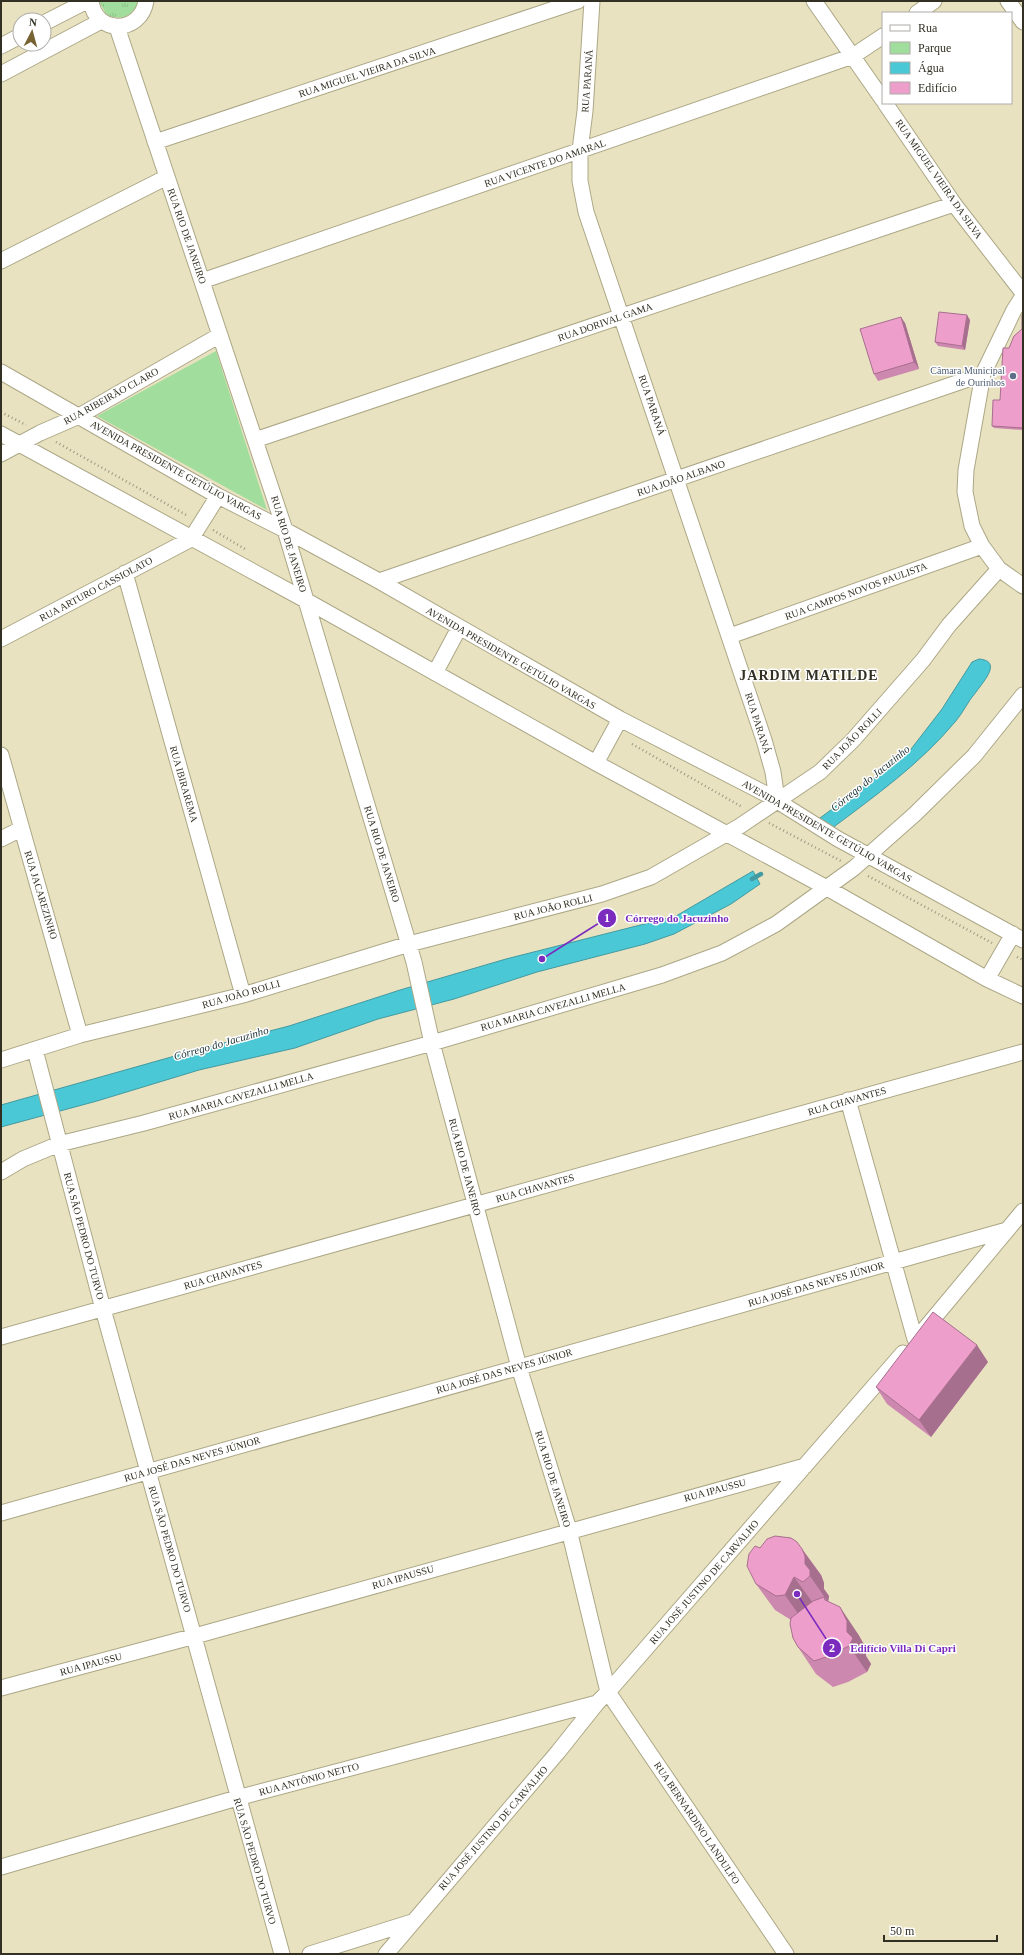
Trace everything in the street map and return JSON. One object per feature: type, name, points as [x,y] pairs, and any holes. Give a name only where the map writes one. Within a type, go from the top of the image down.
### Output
[{"type":"street","points":[[52,19],[87,1]]},
{"type":"street","points":[[91,1],[94,11],[101,21],[117,27],[127,25],[136,20],[143,12],[146,1]]},
{"type":"street","name":"RUA MIGUEL VIEIRA DA SILVA","points":[[156,142],[578,1]]},
{"type":"street","name":"RUA PARANÁ","points":[[592,1],[585,111],[580,150],[580,181],[586,212],[730,636],[774,772],[777,800]]},
{"type":"street","points":[[814,1],[882,99]]},
{"type":"street","points":[[918,12],[934,1]]},
{"type":"street","points":[[1008,1],[1023,22]]},
{"type":"street","points":[[1,74],[101,21]]},
{"type":"street","name":"RUA RIO DE JANEIRO","points":[[117,27],[285,530],[409,944],[427,1023],[475,1205],[520,1367],[569,1530],[608,1692]]},
{"type":"street","name":"RUA VICENTE DO AMARAL","points":[[202,281],[853,56],[882,37]]},
{"type":"street","points":[[1,46],[12,40]]},
{"type":"street","name":"RUA MIGUEL VIEIRA DA SILVA","points":[[886,104],[954,204],[1023,293]]},
{"type":"street","points":[[1,261],[167,177]]},
{"type":"street","name":"RUA DORIVAL GAMA","points":[[256,440],[954,204]]},
{"type":"street","points":[[1023,296],[1011,316],[983,374],[969,449],[965,492],[972,526],[982,546],[999,569],[1023,586]]},
{"type":"street","name":"RUA RIBEIRÃO CLARO","points":[[1,454],[40,433],[78,416],[220,335]]},
{"type":"street","name":"AVENIDA PRESIDENTE GETÚLIO VARGAS","points":[[1,372],[218,496],[285,530],[379,581],[620,720],[777,800],[868,856],[1018,937]]},
{"type":"street","name":"RUA JOÃO ALBANO","points":[[379,581],[983,374]]},
{"type":"street","points":[[1,434],[307,601],[596,763],[827,888],[987,979],[1023,996]]},
{"type":"street","points":[[191,539],[218,496]]},
{"type":"street","name":"RUA ARTURO CASSIOLATO","points":[[1,639],[191,539]]},
{"type":"street","name":"RUA CAMPOS NOVOS PAULISTA","points":[[730,636],[982,546]]},
{"type":"street","name":"RUA JOÃO ROLLI","points":[[1,1060],[80,1035],[243,995],[409,944],[602,894],[651,877],[690,856],[725,833],[740,826],[820,772],[853,740],[923,660],[949,625],[999,569]]},
{"type":"street","name":"RUA IBIRAREMA","points":[[125,573],[243,995]]},
{"type":"street","points":[[435,673],[459,628]]},
{"type":"street","name":"RUA MARIA CAVEZALLI MELLA","points":[[1,1172],[23,1159],[60,1144],[144,1123],[432,1042],[662,975],[722,953],[776,924],[827,888],[868,856],[915,814],[974,756],[1023,695]]},
{"type":"street","points":[[596,763],[620,720]]},
{"type":"street","name":"RUA JACAREZINHO","points":[[1,755],[80,1035]]},
{"type":"street","points":[[1,839],[21,829]]},
{"type":"street","points":[[987,979],[1018,937]]},
{"type":"street","name":"RUA SÃO PEDRO DO TURVO","points":[[35,1050],[103,1309],[194,1636],[237,1798],[282,1954]]},
{"type":"street","name":"RUA CHAVANTES","points":[[1,1337],[1023,1052]]},
{"type":"street","points":[[848,1100],[916,1339]]},
{"type":"street","name":"RUA JOSÉ JUSTINO DE CARVALHO","points":[[386,1954],[558,1752],[597,1703],[916,1339],[1023,1211]]},
{"type":"street","name":"RUA JOSÉ DAS NEVES JÚNIOR","points":[[1,1513],[1007,1230]]},
{"type":"street","name":"RUA IPAUSSU","points":[[1,1688],[194,1636],[569,1530],[805,1466]]},
{"type":"street","name":"RUA BERNARDINO LANDULFO","points":[[608,1692],[786,1954]]},
{"type":"street","name":"RUA ANTÔNIO NETTO","points":[[1,1867],[237,1798],[597,1703]]},
{"type":"street","points":[[310,1954],[412,1922]]},
{"type":"green space","points":[[99,1],[139,1],[130,14],[117,17],[106,14]]},
{"type":"green space","points":[[216,351],[267,510],[97,416]]},
{"type":"water","points":[[979,659],[990,664],[989,672],[983,683],[970,699],[961,715],[955,722],[912,766],[831,829],[820,818],[908,753],[942,709],[972,662]]},
{"type":"water","points":[[753,871],[760,884],[731,904],[674,934],[645,944],[537,972],[454,999],[378,1019],[295,1048],[199,1070],[97,1101],[1,1127],[1,1105],[189,1052],[289,1026],[400,990],[506,959],[676,916]]},
{"type":"building","points":[[939,312],[967,315],[962,346],[935,342]]},
{"type":"building","name":"Câmara Municipal de Ourinhos","points":[[1022,315],[1023,428],[992,426],[993,400],[1000,400],[1003,348],[1009,348],[1014,336],[1022,329]]},
{"type":"building","points":[[901,317],[914,362],[874,374],[860,329]]},
{"type":"building","points":[[933,1312],[977,1345],[919,1420],[876,1387]]},
{"type":"building","points":[[775,1536],[791,1538],[797,1542],[805,1556],[805,1564],[810,1570],[810,1576],[803,1582],[794,1577],[785,1595],[776,1596],[756,1584],[747,1566],[749,1554],[755,1546],[760,1548],[767,1539]]},
{"type":"building","points":[[824,1597],[825,1600],[840,1607],[847,1621],[847,1632],[853,1638],[849,1646],[829,1656],[814,1661],[798,1647],[793,1638],[790,1624],[791,1618],[813,1601]]},
{"type":"waterway","name":"Córrego do Jacuzinho","points":[[752,879],[761,874]]},
{"type":"place","name":"Câmara Municipal de Ourinhos","points":[[1013,376]]},
{"type":"place","name":"Córrego do Jacuzinho","points":[[542,959]]},
{"type":"place","name":"Edifício Villa Di Capri","points":[[797,1594]]},
{"type":"district","name":"JARDIM MATILDE","points":[[809,675]]}]
